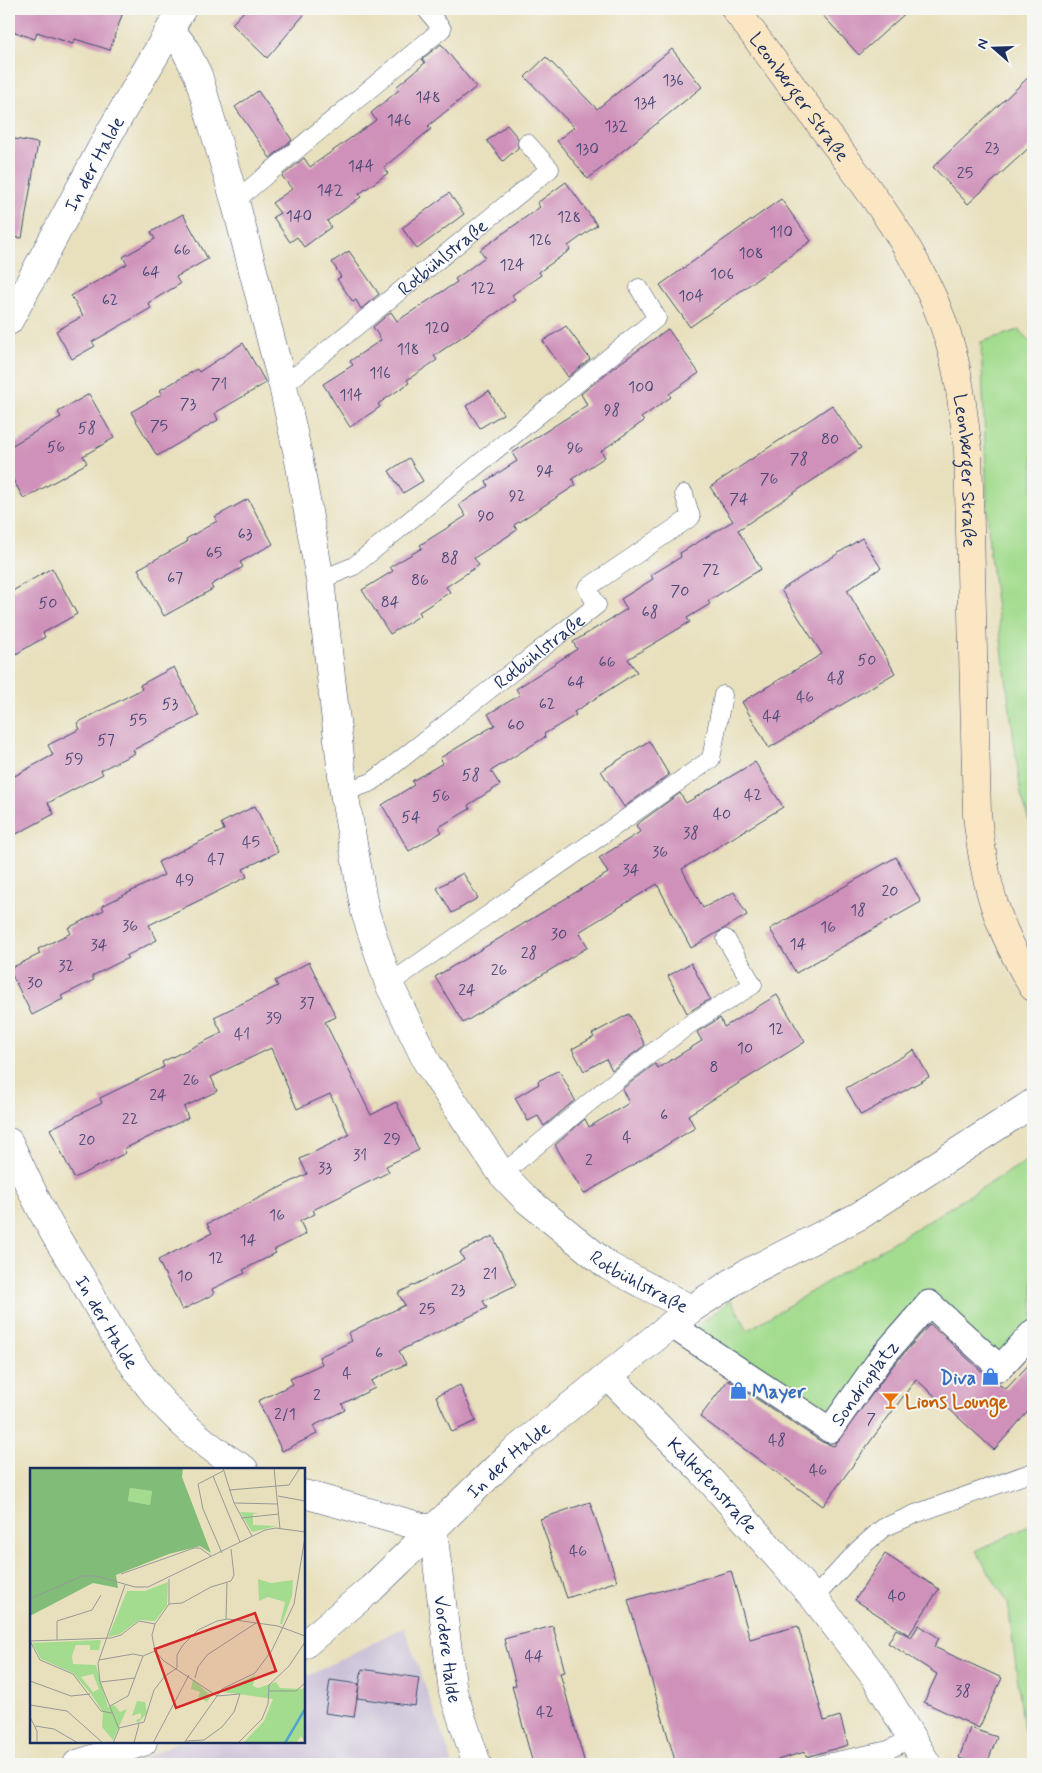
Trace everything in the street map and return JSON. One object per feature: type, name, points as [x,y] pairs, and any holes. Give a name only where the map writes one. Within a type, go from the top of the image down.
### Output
[{"type":"main road","name":"Leonberger Straße","points":[[735,9],[868,188],[911,252],[928,287],[950,342],[962,398],[968,450],[977,814],[982,860],[991,900],[1012,951],[1033,987]]},
{"type":"street","name":"Rotbühlstraße","points":[[176,19],[184,46],[198,75],[235,201],[283,386],[298,455],[320,580],[344,792],[365,912],[389,984],[428,1064],[502,1174],[527,1200],[608,1266],[681,1317],[744,1274],[858,1216],[1033,1103]]},
{"type":"street","name":"In der Halde","points":[[9,321],[104,142],[176,19]]},
{"type":"street","name":"In der Halde","points":[[9,1142],[48,1223],[133,1367],[156,1398],[202,1440],[223,1457],[242,1468]]},
{"type":"street","name":"Sondrioplatz","points":[[681,1317],[830,1430],[881,1358],[929,1303],[1000,1368],[1033,1332]]},
{"type":"street","name":"In der Halde","points":[[305,1644],[372,1588],[512,1453],[681,1317]]},
{"type":"street","name":"Kalkofenstraße","points":[[608,1377],[702,1471],[814,1598],[875,1677],[910,1739],[927,1764]]},
{"type":"street","points":[[305,1494],[433,1530]]},
{"type":"street","name":"Vordere Halde","points":[[433,1530],[453,1692],[477,1764]]},
{"type":"street","points":[[76,1764],[140,1743]]},
{"type":"lane","points":[[235,201],[442,29],[426,9]]},
{"type":"lane","name":"Rotbühlstraße","points":[[283,386],[550,169],[527,143]]},
{"type":"lane","points":[[320,580],[354,566],[657,318],[639,288]]},
{"type":"lane","name":"Rotbühlstraße","points":[[344,792],[372,782],[597,605],[587,588],[691,518],[684,494]]},
{"type":"lane","points":[[389,984],[711,759],[723,695]]},
{"type":"lane","points":[[502,1174],[619,1078],[690,1024],[753,985],[726,940]]},
{"type":"lane","points":[[814,1598],[858,1550],[884,1528],[915,1514],[1033,1472]]},
{"type":"lane","points":[[822,1764],[888,1750],[910,1739]]},
{"type":"shaded area","points":[[404,1627],[453,1764],[133,1764],[175,1743],[305,1743],[305,1677]]},
{"type":"green space","points":[[1019,330],[1033,345],[1033,834],[1021,794],[989,547],[981,342]]},
{"type":"green space","points":[[1033,1157],[1033,1332],[1000,1368],[929,1303],[830,1430],[682,1341],[731,1300],[748,1330]]},
{"type":"green space","points":[[1033,1524],[1033,1734],[1024,1731],[1008,1603],[976,1551]]},
{"type":"building","points":[[9,9],[124,9],[110,50],[75,39],[73,44],[37,32],[35,39],[9,30]]},
{"type":"building","points":[[246,9],[309,9],[267,58],[232,24]]},
{"type":"building","points":[[817,9],[910,9],[859,55]]},
{"type":"building","points":[[441,44],[476,87],[428,126],[431,129],[384,167],[388,173],[359,194],[361,197],[327,221],[331,227],[304,247],[297,237],[290,242],[273,217],[280,213],[272,203],[292,189],[282,176],[304,158],[310,167],[376,120],[371,113],[399,90],[396,87],[425,63],[422,59]]},
{"type":"building","points":[[672,49],[702,87],[588,179],[557,141],[574,127],[525,77],[546,57],[597,109]]},
{"type":"building","points":[[1033,73],[1033,144],[968,204],[933,167]]},
{"type":"building","points":[[258,91],[292,140],[270,158],[235,107]]},
{"type":"building","points":[[507,125],[518,138],[518,148],[503,161],[487,141]]},
{"type":"building","points":[[9,138],[38,143],[22,238],[9,237]]},
{"type":"building","points":[[566,182],[597,225],[568,246],[570,250],[539,272],[541,275],[512,295],[515,300],[434,356],[437,360],[407,380],[409,383],[378,404],[380,407],[350,427],[323,384],[353,365],[350,361],[381,340],[373,327],[391,312],[397,321],[457,282],[455,279],[485,257],[480,250],[540,207],[537,203]]},
{"type":"building","points":[[449,193],[464,214],[417,249],[402,228]]},
{"type":"building","points":[[781,199],[811,241],[690,327],[660,285]]},
{"type":"building","points":[[183,214],[208,259],[176,277],[180,284],[148,303],[151,308],[92,342],[95,346],[72,359],[56,331],[83,316],[71,296],[127,264],[123,257],[155,239],[151,232]]},
{"type":"building","points":[[349,251],[379,294],[361,309],[356,300],[353,302],[337,279],[341,277],[332,262]]},
{"type":"building","points":[[566,326],[590,359],[568,377],[543,341]]},
{"type":"building","points":[[668,329],[699,373],[669,394],[671,397],[641,418],[644,421],[601,451],[605,457],[572,479],[576,485],[514,525],[517,530],[474,558],[479,565],[446,587],[450,592],[419,612],[421,615],[390,634],[362,590],[393,571],[390,567],[422,548],[420,545],[466,516],[459,505],[488,486],[486,481],[517,461],[512,453],[587,405],[581,394],[613,368]]},
{"type":"building","points":[[243,343],[266,383],[215,413],[218,420],[157,456],[131,412],[162,394],[160,390],[197,369],[199,372]]},
{"type":"building","points":[[489,391],[503,414],[480,428],[466,406]]},
{"type":"building","points":[[89,394],[114,438],[83,456],[87,463],[24,499],[9,473],[9,447],[61,417],[58,412]]},
{"type":"building","points":[[832,405],[861,448],[738,530],[761,569],[708,601],[710,604],[687,618],[690,622],[628,659],[637,672],[574,712],[576,715],[544,734],[545,737],[491,771],[500,785],[468,805],[470,809],[439,827],[442,832],[409,851],[382,805],[414,785],[412,781],[443,763],[440,758],[495,725],[488,714],[520,695],[516,689],[577,649],[573,642],[627,609],[621,599],[653,579],[651,575],[681,557],[680,553],[733,521],[710,487]]},
{"type":"building","points":[[409,458],[423,481],[403,493],[389,471]]},
{"type":"building","points":[[248,499],[273,544],[240,562],[243,567],[211,585],[213,589],[164,616],[138,569],[187,542],[186,539],[217,521],[215,517]]},
{"type":"building","points":[[862,538],[881,568],[847,590],[895,673],[769,748],[742,702],[822,654],[781,590]]},
{"type":"building","points":[[52,568],[77,614],[43,633],[45,637],[9,658],[9,593]]},
{"type":"building","points":[[174,667],[199,716],[133,750],[135,753],[101,770],[103,774],[48,803],[54,814],[9,838],[9,779],[53,755],[48,745],[80,729],[77,723],[142,689],[140,685]]},
{"type":"building","points":[[649,741],[669,775],[624,807],[601,771]]},
{"type":"building","points":[[755,762],[783,807],[682,869],[703,908],[734,892],[747,915],[691,948],[657,884],[579,932],[588,947],[463,1023],[435,977],[608,873],[599,858],[640,832],[636,825],[680,793],[686,803]]},
{"type":"building","points":[[255,806],[278,852],[243,869],[247,877],[149,925],[157,940],[126,956],[128,958],[92,976],[94,980],[61,996],[63,999],[32,1015],[9,969],[40,954],[38,949],[71,933],[68,928],[104,910],[102,906],[164,875],[158,862],[224,830],[221,823]]},
{"type":"building","points":[[896,857],[921,902],[796,973],[770,929]]},
{"type":"building","points":[[463,873],[478,898],[452,913],[437,888]]},
{"type":"building","points":[[309,962],[336,1017],[325,1022],[371,1115],[396,1102],[419,1150],[386,1166],[389,1172],[313,1210],[315,1214],[300,1221],[306,1234],[274,1250],[276,1253],[243,1270],[245,1273],[212,1289],[214,1294],[182,1310],[158,1260],[212,1233],[207,1224],[307,1174],[300,1159],[349,1135],[330,1094],[297,1109],[271,1048],[211,1077],[217,1091],[184,1107],[188,1118],[124,1149],[126,1153],[74,1178],[50,1129],[102,1103],[100,1098],[164,1067],[162,1062],[222,1033],[214,1017],[278,986],[275,981]]},
{"type":"building","points":[[691,963],[710,999],[687,1013],[668,976]]},
{"type":"building","points":[[777,995],[805,1042],[688,1115],[695,1128],[584,1194],[555,1145],[585,1119],[589,1127],[629,1103],[622,1089],[655,1064],[658,1068],[702,1041],[697,1032],[720,1018],[724,1027]]},
{"type":"building","points":[[629,1014],[645,1045],[612,1070],[606,1059],[584,1071],[572,1049],[594,1037],[592,1034]]},
{"type":"building","points":[[914,1050],[929,1077],[861,1115],[846,1088]]},
{"type":"building","points":[[559,1070],[575,1100],[544,1126],[538,1116],[528,1121],[515,1098],[539,1084],[538,1081]]},
{"type":"building","points":[[493,1236],[516,1285],[483,1301],[487,1308],[399,1351],[406,1364],[371,1381],[375,1388],[342,1404],[345,1410],[313,1426],[317,1434],[282,1451],[258,1401],[293,1384],[290,1379],[322,1364],[319,1357],[352,1341],[348,1333],[405,1305],[398,1293],[464,1260],[460,1252]]},
{"type":"building","points":[[930,1324],[990,1379],[1006,1389],[1033,1360],[1033,1406],[994,1450],[916,1379],[823,1506],[700,1417],[728,1380],[822,1442],[834,1446],[892,1367]]},
{"type":"building","points":[[460,1385],[476,1421],[452,1432],[436,1396]]},
{"type":"building","points":[[590,1502],[617,1581],[567,1598],[540,1519]]},
{"type":"building","points":[[885,1554],[939,1589],[909,1635],[855,1600]]},
{"type":"building","points":[[731,1571],[750,1639],[798,1626],[824,1721],[840,1716],[848,1745],[806,1757],[805,1752],[763,1764],[676,1764],[628,1600]]},
{"type":"building","points":[[919,1625],[939,1638],[934,1647],[1002,1678],[979,1728],[924,1702],[937,1674],[888,1643],[896,1629],[911,1637]]},
{"type":"building","points":[[553,1626],[565,1672],[560,1673],[585,1764],[533,1764],[512,1686],[516,1685],[504,1639]]},
{"type":"building","points":[[362,1669],[419,1678],[415,1706],[357,1698]]},
{"type":"building","points":[[330,1680],[359,1684],[354,1717],[325,1713]]},
{"type":"building","points":[[970,1728],[997,1737],[987,1764],[978,1764],[959,1758]]},
{"type":"place","name":"Diva","points":[[990,1377]]},
{"type":"place","name":"Mayer","points":[[738,1391]]},
{"type":"place","name":"Lions Lounge","points":[[891,1401]]}]
